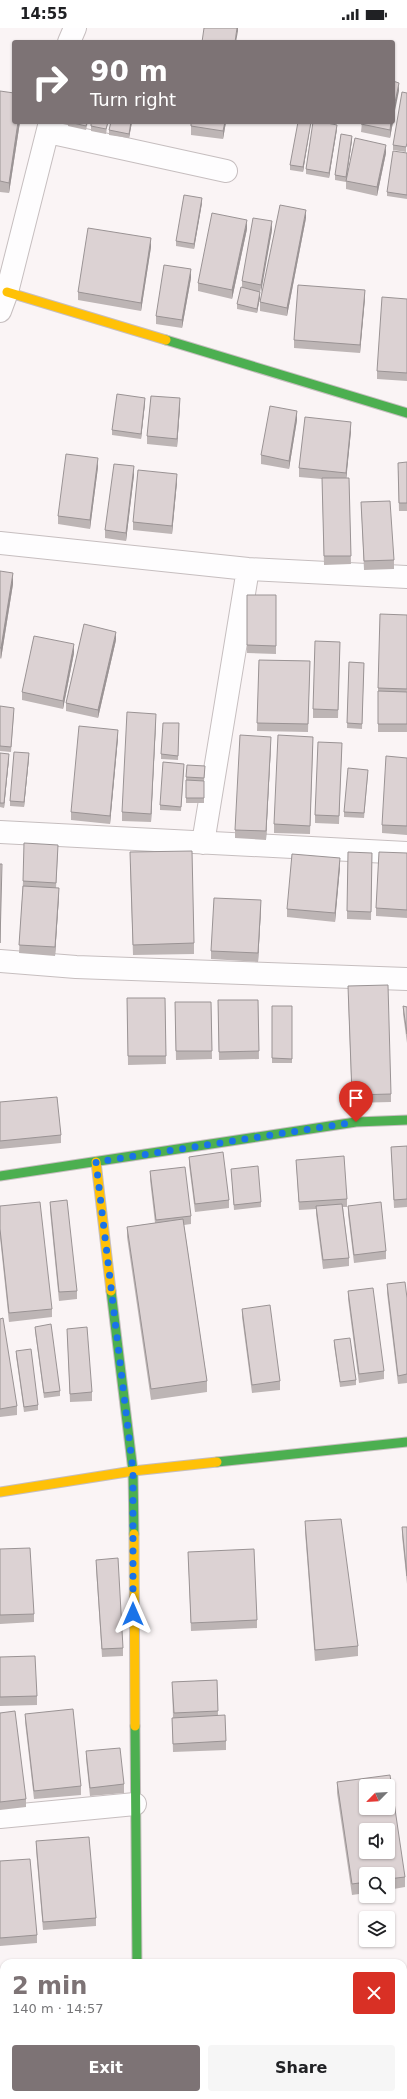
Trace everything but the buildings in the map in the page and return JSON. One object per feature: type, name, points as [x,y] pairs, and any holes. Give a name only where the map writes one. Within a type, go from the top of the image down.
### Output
[{"type":"street","points":[[70,40],[75,28]]},
{"type":"street","points":[[226,171],[49,127],[4,301],[407,413]]},
{"type":"street","points":[[0,543],[248,569],[407,577]]},
{"type":"street","points":[[203,843],[248,569]]},
{"type":"street","points":[[0,832],[407,853]]},
{"type":"street","points":[[0,961],[76,968],[407,979]]},
{"type":"street","points":[[0,1176],[356,1122],[407,1120]]},
{"type":"street","points":[[96,1162],[133,1471],[137,1959]]},
{"type":"street","points":[[0,1492],[133,1471],[407,1442]]},
{"type":"street","points":[[0,1817],[135,1804]]},
{"type":"traffic: fast","points":[[166,340],[407,413]]},
{"type":"traffic: fast","points":[[0,1176],[356,1122],[407,1120]]},
{"type":"traffic: fast","points":[[111,1291],[133,1471],[134,1534]]},
{"type":"traffic: fast","points":[[217,1462],[407,1442]]},
{"type":"traffic: fast","points":[[135,1726],[137,1959]]},
{"type":"traffic: slow","points":[[7,292],[166,340]]},
{"type":"traffic: slow","points":[[96,1162],[111,1291]]},
{"type":"traffic: slow","points":[[0,1492],[133,1471],[217,1462]]},
{"type":"traffic: slow","points":[[134,1534],[135,1726]]},
{"type":"route","points":[[133,1614],[133,1471],[96,1162],[356,1122]]}]
